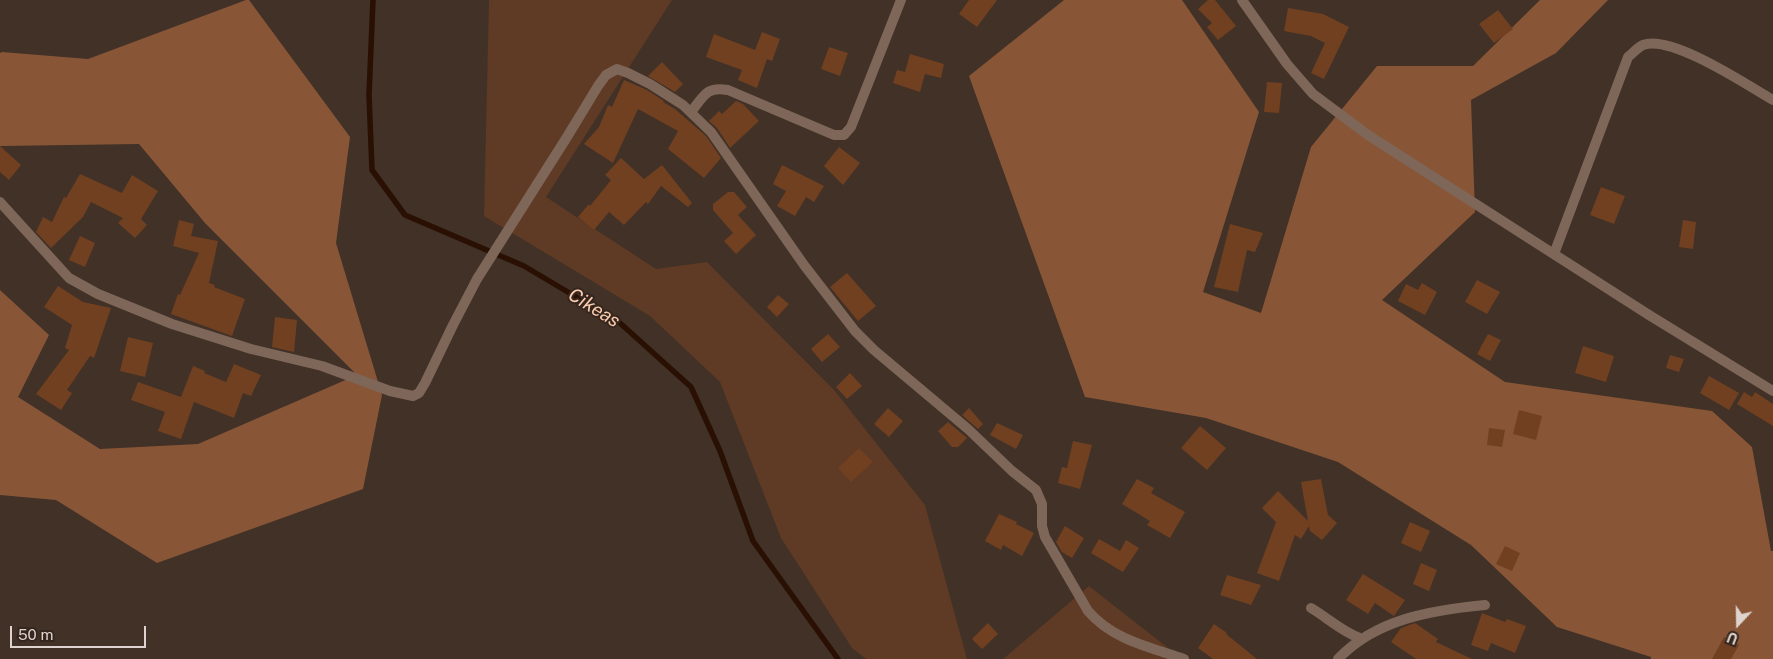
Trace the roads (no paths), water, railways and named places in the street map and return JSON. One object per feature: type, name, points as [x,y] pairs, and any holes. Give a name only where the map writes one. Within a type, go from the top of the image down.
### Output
[{"type":"street","points":[[691,112],[706,93],[716,88],[728,90],[834,135],[844,135],[851,127],[902,0]]},
{"type":"street","points":[[1242,0],[1287,64],[1313,94],[1368,135],[1649,316],[1773,392]]},
{"type":"street","points":[[1554,254],[1628,57],[1642,45],[1663,44],[1691,54],[1773,100]]},
{"type":"street","points":[[0,202],[69,278],[98,294],[172,324],[251,349],[322,366],[407,396],[413,396],[419,393],[425,383],[477,279],[598,86],[606,74],[611,71],[617,69],[628,73],[650,84],[691,112],[711,132],[804,265],[855,331],[874,350],[968,429],[1012,471],[1036,490],[1042,504],[1042,526],[1045,537],[1088,612],[1108,630],[1124,638],[1184,659]]},
{"type":"street","points":[[1338,659],[1352,645],[1405,618],[1443,609],[1484,605]]},
{"type":"street","points":[[1311,608],[1327,617],[1348,633],[1362,639]]},
{"type":"waterway","name":"Cikeas","points":[[373,0],[369,95],[372,170],[405,215],[524,266],[620,323],[691,387],[720,451],[753,541],[838,659]]}]
